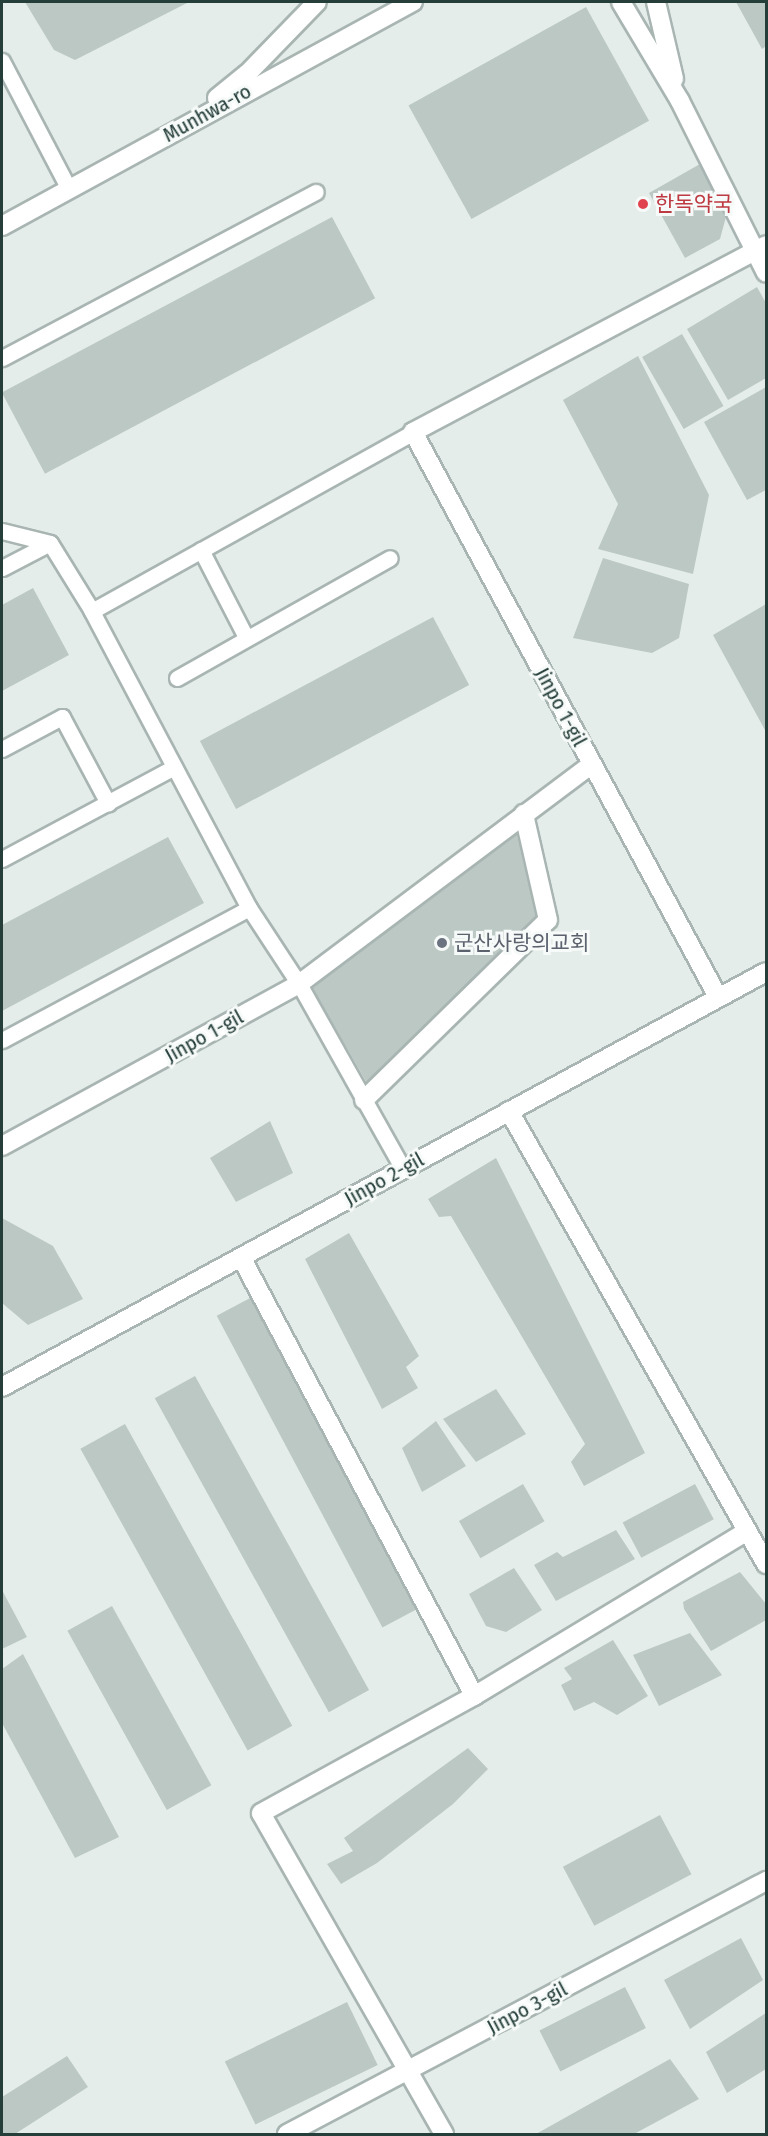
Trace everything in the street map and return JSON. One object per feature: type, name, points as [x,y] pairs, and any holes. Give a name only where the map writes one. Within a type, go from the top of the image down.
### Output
[{"type":"street","points":[[177,129],[247,74],[317,2]]},
{"type":"street","name":"Munhwa-ro","points":[[2,226],[413,2]]},
{"type":"street","points":[[621,2],[680,101],[761,248],[766,273]]},
{"type":"street","points":[[656,2],[680,101]]},
{"type":"street","points":[[413,432],[761,248]]},
{"type":"street","name":"Jinpo 1-gil","points":[[2,1146],[300,984],[592,764],[413,432]]},
{"type":"street","points":[[592,764],[718,998]]},
{"type":"street","points":[[364,1100],[548,920],[524,814]]},
{"type":"street","name":"Jinpo 2-gil","points":[[2,1387],[766,972]]},
{"type":"street","points":[[509,1111],[766,1564]]},
{"type":"street","points":[[241,1257],[474,1696]]},
{"type":"street","points":[[444,2134],[261,1812],[474,1696],[747,1531]]},
{"type":"street","name":"Jinpo 3-gil","points":[[287,2134],[766,1881]]},
{"type":"lane","points":[[2,61],[69,189]]},
{"type":"lane","points":[[2,358],[316,192]]},
{"type":"lane","points":[[92,611],[413,432]]},
{"type":"lane","points":[[2,531],[50,543],[92,611],[249,908],[300,984],[403,1169]]},
{"type":"lane","points":[[2,568],[50,543]]},
{"type":"lane","points":[[201,550],[246,637]]},
{"type":"lane","points":[[177,678],[246,637],[390,558]]},
{"type":"lane","points":[[2,749],[62,717],[108,803]]},
{"type":"lane","points":[[2,859],[174,767]]},
{"type":"lane","points":[[2,1040],[249,908]]},
{"type":"building","points":[[25,2],[189,2],[75,60],[54,50]]},
{"type":"building","points":[[736,2],[766,2],[766,46],[762,49]]},
{"type":"building","points":[[586,7],[649,121],[471,219],[408,105]]},
{"type":"building","points":[[700,164],[727,213],[720,239],[685,258],[649,193]]},
{"type":"building","points":[[332,217],[375,298],[45,474],[2,392]]},
{"type":"building","points":[[757,287],[766,303],[766,378],[728,400],[687,329]]},
{"type":"building","points":[[682,334],[724,406],[684,429],[642,357]]},
{"type":"building","points":[[638,356],[709,495],[693,574],[598,549],[618,504],[563,400]]},
{"type":"building","points":[[766,387],[766,490],[747,500],[704,422]]},
{"type":"building","points":[[603,558],[689,584],[679,638],[652,653],[573,638]]},
{"type":"building","points":[[33,588],[69,655],[2,691],[2,605]]},
{"type":"building","points":[[766,604],[766,732],[713,635]]},
{"type":"building","points":[[433,617],[469,685],[236,809],[200,741]]},
{"type":"building","points":[[515,828],[540,917],[367,1083],[312,987]]},
{"type":"building","points":[[168,837],[204,903],[2,1011],[2,925]]},
{"type":"building","points":[[270,1121],[293,1173],[236,1202],[210,1158]]},
{"type":"building","points":[[496,1158],[645,1453],[584,1486],[571,1462],[585,1444],[451,1216],[439,1217],[428,1199]]},
{"type":"building","points":[[2,1218],[53,1246],[83,1299],[28,1325],[2,1303]]},
{"type":"building","points":[[349,1233],[419,1356],[406,1367],[418,1388],[382,1409],[305,1259]]},
{"type":"building","points":[[252,1297],[418,1609],[382,1627],[217,1316]]},
{"type":"building","points":[[195,1376],[369,1690],[329,1712],[155,1398]]},
{"type":"building","points":[[496,1389],[526,1434],[476,1462],[443,1419]]},
{"type":"building","points":[[436,1421],[466,1466],[422,1492],[402,1448]]},
{"type":"building","points":[[125,1424],[292,1726],[248,1750],[80,1449]]},
{"type":"building","points":[[523,1484],[544,1521],[480,1558],[459,1521]]},
{"type":"building","points":[[695,1484],[714,1519],[641,1558],[623,1522]]},
{"type":"building","points":[[616,1530],[635,1559],[556,1601],[534,1565],[557,1552],[563,1557]]},
{"type":"building","points":[[514,1568],[542,1610],[506,1632],[486,1626],[469,1594]]},
{"type":"building","points":[[740,1572],[766,1604],[766,1620],[711,1651],[684,1609],[683,1602]]},
{"type":"building","points":[[2,1590],[27,1637],[2,1649]]},
{"type":"building","points":[[112,1606],[211,1785],[167,1810],[67,1631]]},
{"type":"building","points":[[690,1633],[722,1675],[659,1706],[633,1655]]},
{"type":"building","points":[[613,1640],[648,1696],[617,1715],[594,1702],[574,1711],[561,1685],[572,1679],[564,1668]]},
{"type":"building","points":[[23,1654],[119,1837],[75,1858],[2,1723],[2,1669]]},
{"type":"building","points":[[468,1748],[488,1769],[453,1804],[377,1863],[341,1884],[327,1864],[353,1851],[344,1838]]},
{"type":"building","points":[[660,1815],[691,1874],[594,1926],[563,1867]]},
{"type":"building","points":[[741,1938],[763,1980],[690,2029],[664,1980]]},
{"type":"building","points":[[625,1987],[646,2028],[560,2072],[539,2031]]},
{"type":"building","points":[[347,2002],[378,2065],[255,2125],[225,2062]]},
{"type":"building","points":[[766,2013],[766,2069],[727,2093],[706,2052]]},
{"type":"building","points":[[67,2056],[88,2087],[15,2134],[2,2134],[2,2097]]},
{"type":"building","points":[[670,2059],[699,2099],[634,2134],[536,2134]]},
{"type":"place","name":"한독약국","points":[[643,204]]},
{"type":"place","name":"군산사랑의교회","points":[[442,943]]}]
